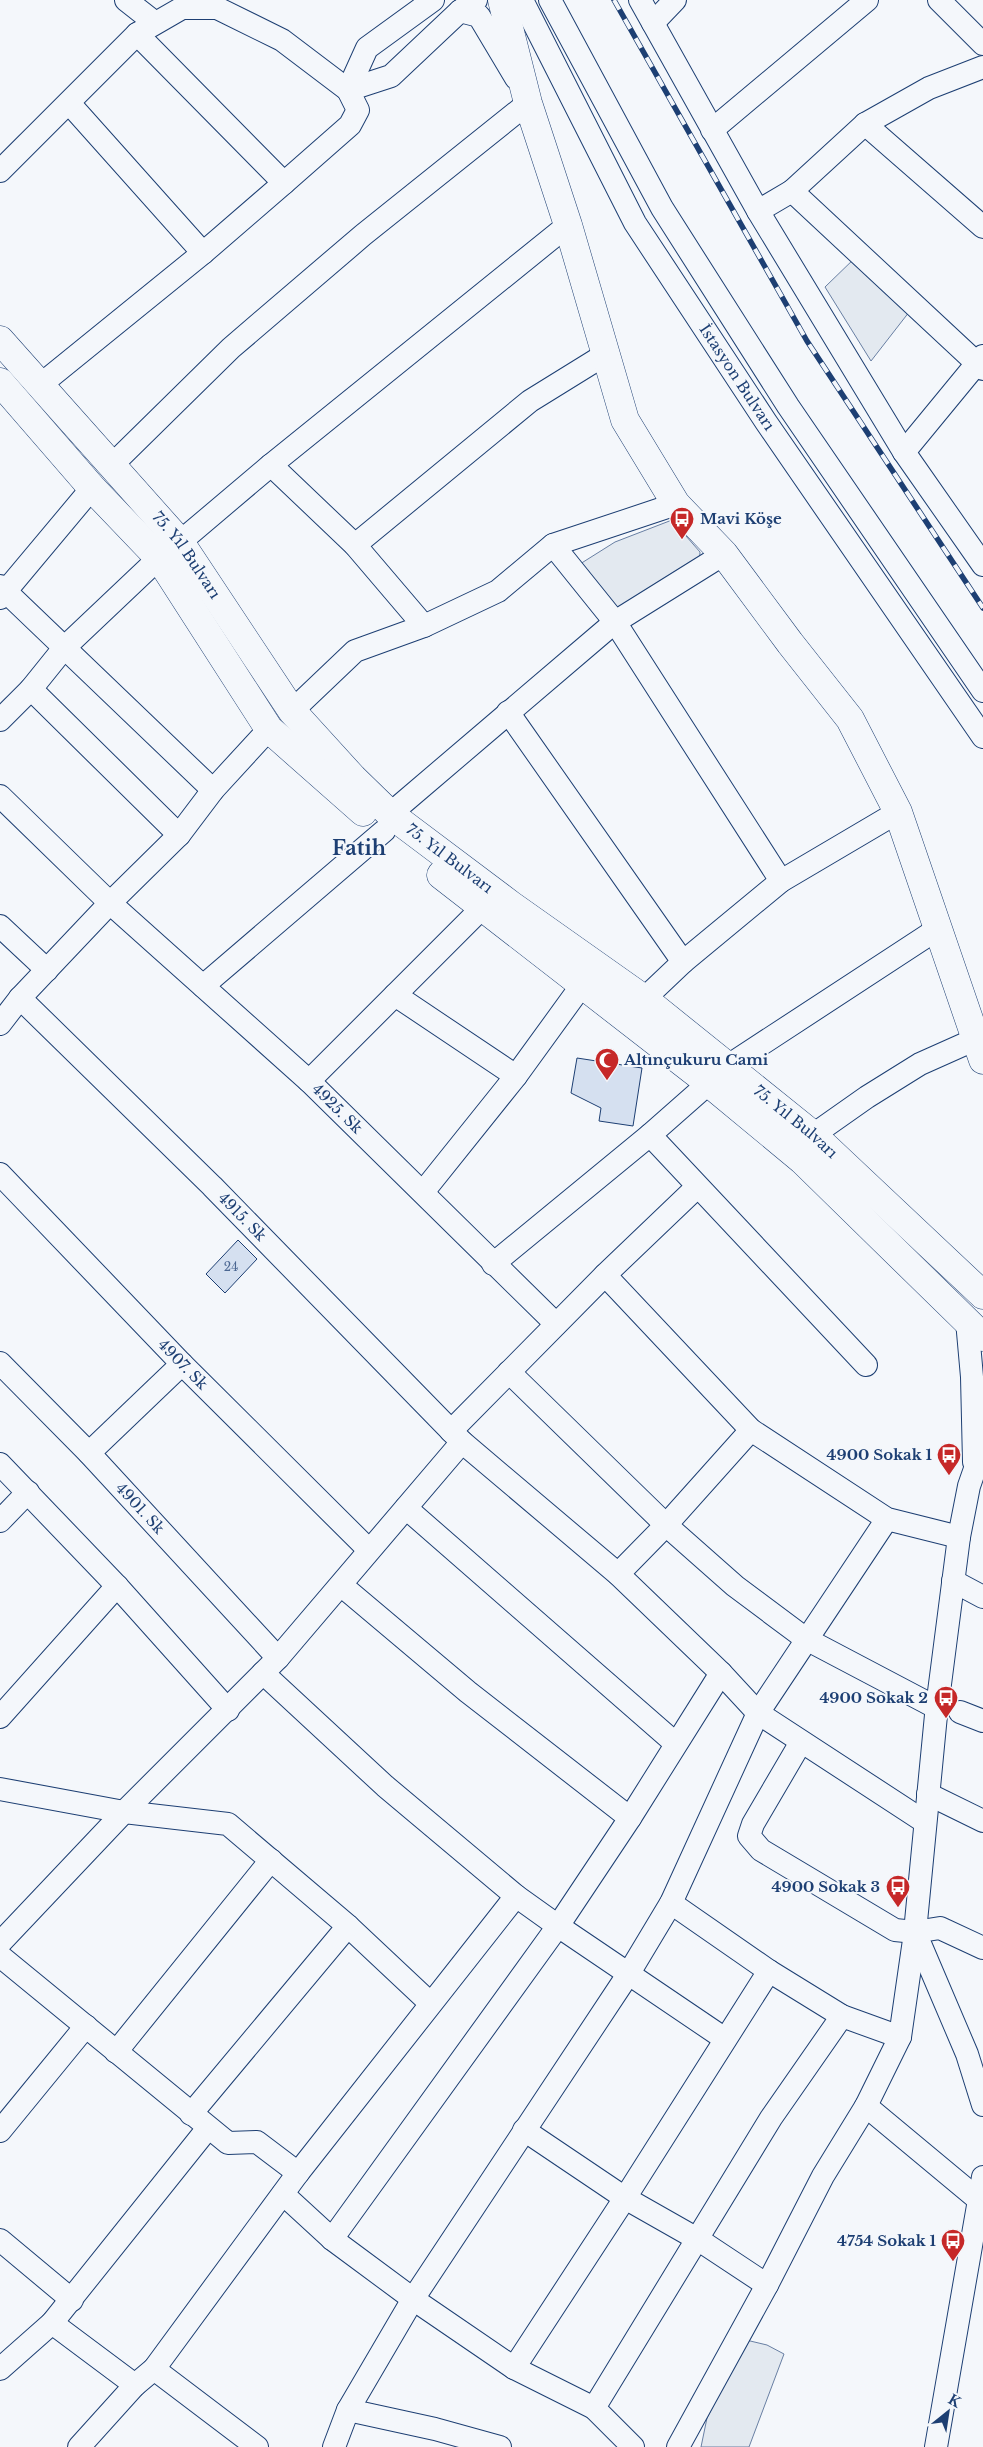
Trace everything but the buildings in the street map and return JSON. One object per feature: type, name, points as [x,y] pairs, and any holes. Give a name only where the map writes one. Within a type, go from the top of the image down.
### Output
[{"type":"main road","points":[[502,0],[526,97],[568,225],[625,420],[676,504],[724,554],[790,643],[850,719],[898,812],[980,1050]]},
{"type":"main road","points":[[473,4],[526,97]]},
{"type":"main road","name":"75. Yıl Bulvarı","points":[[0,340],[39,386],[112,465],[169,550],[292,711],[352,778],[387,823],[511,905],[644,999],[718,1074]]},
{"type":"main road","name":"75. Yıl Bulvarı","points":[[0,382],[92,488],[169,550],[269,730],[387,823],[482,908],[582,985],[813,1135],[983,1295]]},
{"type":"main road","points":[[718,1074],[802,1160],[975,1329]]},
{"type":"street","points":[[348,90],[367,48],[433,0]]},
{"type":"street","name":"İstasyon Bulvarı","points":[[522,0],[635,223],[766,422],[983,737]]},
{"type":"street","name":"İstasyon Bulvarı","points":[[550,0],[662,208],[788,406],[983,691]]},
{"type":"street","points":[[640,0],[758,210],[904,452],[983,565]]},
{"type":"street","points":[[653,23],[675,0]]},
{"type":"street","points":[[712,130],[867,0]]},
{"type":"street","points":[[938,0],[983,44]]},
{"type":"street","points":[[134,2],[145,28],[284,183]]},
{"type":"street","points":[[348,90],[391,76],[473,4]]},
{"type":"street","points":[[0,171],[145,28],[182,8],[217,8],[282,40],[348,90],[358,110],[350,125],[284,183],[203,253],[39,386]]},
{"type":"street","points":[[758,210],[792,190],[865,124],[928,88],[983,67]]},
{"type":"street","points":[[112,465],[231,348],[526,97]]},
{"type":"street","points":[[69,103],[203,253]]},
{"type":"street","points":[[865,124],[983,228]]},
{"type":"street","points":[[792,190],[981,363],[904,452]]},
{"type":"street","points":[[0,720],[31,689],[64,648],[169,550],[270,464],[568,225]]},
{"type":"street","points":[[355,545],[530,401],[606,354]]},
{"type":"street","points":[[270,464],[355,545],[424,626]]},
{"type":"street","points":[[92,488],[2,592],[64,648],[213,790]]},
{"type":"street","points":[[292,711],[355,651],[424,626],[498,591],[553,545],[676,504]]},
{"type":"street","points":[[553,545],[615,622],[781,881]]},
{"type":"street","points":[[203,986],[387,823],[508,712],[615,622],[724,554]]},
{"type":"street","points":[[31,689],[179,835]]},
{"type":"street","points":[[508,712],[683,962]]},
{"type":"street","points":[[0,1024],[20,998],[110,903],[179,835],[213,790],[269,730]]},
{"type":"street","name":"4925. Sk","points":[[0,796],[110,903],[309,1081],[556,1324]]},
{"type":"street","points":[[644,999],[683,962],[781,881],[898,812]]},
{"type":"street","points":[[309,1081],[482,908]]},
{"type":"street","points":[[0,926],[47,970]]},
{"type":"street","points":[[493,1264],[650,1134],[718,1074],[939,928]]},
{"type":"street","points":[[423,1192],[516,1076],[582,985]]},
{"type":"street","points":[[395,995],[516,1076]]},
{"type":"street","name":"4915. Sk","points":[[20,998],[212,1186],[457,1436],[618,1574],[721,1673],[758,1713],[925,1822]]},
{"type":"street","points":[[813,1135],[867,1096],[920,1064],[980,1050]]},
{"type":"street","points":[[650,1134],[697,1187],[740,1229],[866,1365]]},
{"type":"street","name":"4907. Sk","points":[[0,1174],[182,1364],[369,1550]]},
{"type":"street","points":[[0,1943],[124,1812],[270,1666],[406,1508],[457,1436],[509,1372],[605,1275],[697,1187]]},
{"type":"street","points":[[605,1275],[751,1430],[887,1519],[962,1527]]},
{"type":"street","points":[[975,1329],[972,1377],[979,1476]]},
{"type":"street","name":"4901. Sk","points":[[0,1362],[90,1453],[270,1666],[385,1786],[516,1896],[725,2039]]},
{"type":"street","points":[[90,1453],[182,1364]]},
{"type":"street","points":[[509,1372],[666,1525],[735,1586],[806,1639],[937,1708]]},
{"type":"street","points":[[618,1574],[666,1525],[751,1430]]},
{"type":"street","points":[[678,2447],[823,2176],[866,2106],[900,2037],[915,1932],[937,1708],[953,1581],[962,1527],[979,1476],[983,1446]]},
{"type":"street","points":[[0,1464],[117,1586],[228,1710]]},
{"type":"street","points":[[0,1521],[28,1492]]},
{"type":"street","points":[[406,1508],[675,1743]]},
{"type":"street","points":[[334,2447],[348,2410],[413,2299],[629,1973],[672,1903],[758,1713],[887,1519]]},
{"type":"street","points":[[953,1581],[983,1597]]},
{"type":"street","points":[[341,1584],[468,1692],[630,1818]]},
{"type":"street","points":[[0,1717],[117,1586]]},
{"type":"street","points":[[332,2239],[558,1926],[630,1818],[675,1743],[721,1673]]},
{"type":"street","points":[[960,1712],[983,1721]]},
{"type":"street","points":[[801,1742],[753,1824],[749,1836],[761,1850],[895,1930],[915,1932],[940,1928],[983,1948]]},
{"type":"street","points":[[0,1789],[124,1812],[228,1824],[348,1926],[430,2002]]},
{"type":"street","points":[[928,1794],[983,1821]]},
{"type":"street","points":[[116,2052],[271,1860]]},
{"type":"street","points":[[79,2447],[135,2385],[154,2369],[298,2173],[430,2002],[516,1896]]},
{"type":"street","points":[[672,1903],[769,1971],[842,2016],[900,2037]]},
{"type":"street","points":[[0,2369],[52,2323],[72,2300],[199,2121],[348,1926]]},
{"type":"street","points":[[915,1932],[967,2054],[983,2105]]},
{"type":"street","points":[[0,1956],[228,2143],[257,2142],[298,2173]]},
{"type":"street","points":[[514,2368],[625,2198],[769,1971]]},
{"type":"street","points":[[594,2408],[699,2240],[771,2118],[842,2016]]},
{"type":"street","points":[[0,2131],[86,2026]]},
{"type":"street","points":[[866,2106],[980,2200]]},
{"type":"street","points":[[524,2130],[625,2198],[699,2240],[766,2285]]},
{"type":"street","points":[[936,2447],[983,2177]]},
{"type":"street","points":[[283,2194],[332,2239],[413,2299],[514,2368],[594,2408],[633,2447]]},
{"type":"street","points":[[0,2240],[72,2300]]},
{"type":"street","points":[[52,2323],[135,2385]]},
{"type":"street","points":[[154,2369],[244,2443]]},
{"type":"street","points":[[348,2410],[433,2438],[500,2447]]},
{"type":"shaded area","points":[[858,255],[913,307],[871,361],[825,287]]},
{"type":"shaded area","points":[[672,520],[700,552],[699,567],[615,619],[580,564],[615,542]]},
{"type":"shaded area","points":[[746,2340],[767,2345],[784,2354],[749,2447],[701,2447],[707,2418]]},
{"type":"railway","points":[[614,0],[807,341],[983,608]]},
{"type":"place","name":"Mavi Köşe","points":[[682,540]]},
{"type":"place","name":"Altınçukuru Cami","points":[[607,1081]]},
{"type":"place","name":"4900 Sokak 1","points":[[949,1476]]},
{"type":"place","name":"4900 Sokak 2","points":[[946,1719]]},
{"type":"place","name":"4900 Sokak 3","points":[[898,1908]]},
{"type":"place","name":"4754 Sokak 1","points":[[953,2262]]},
{"type":"district","name":"Fatih","points":[[359,848]]}]
